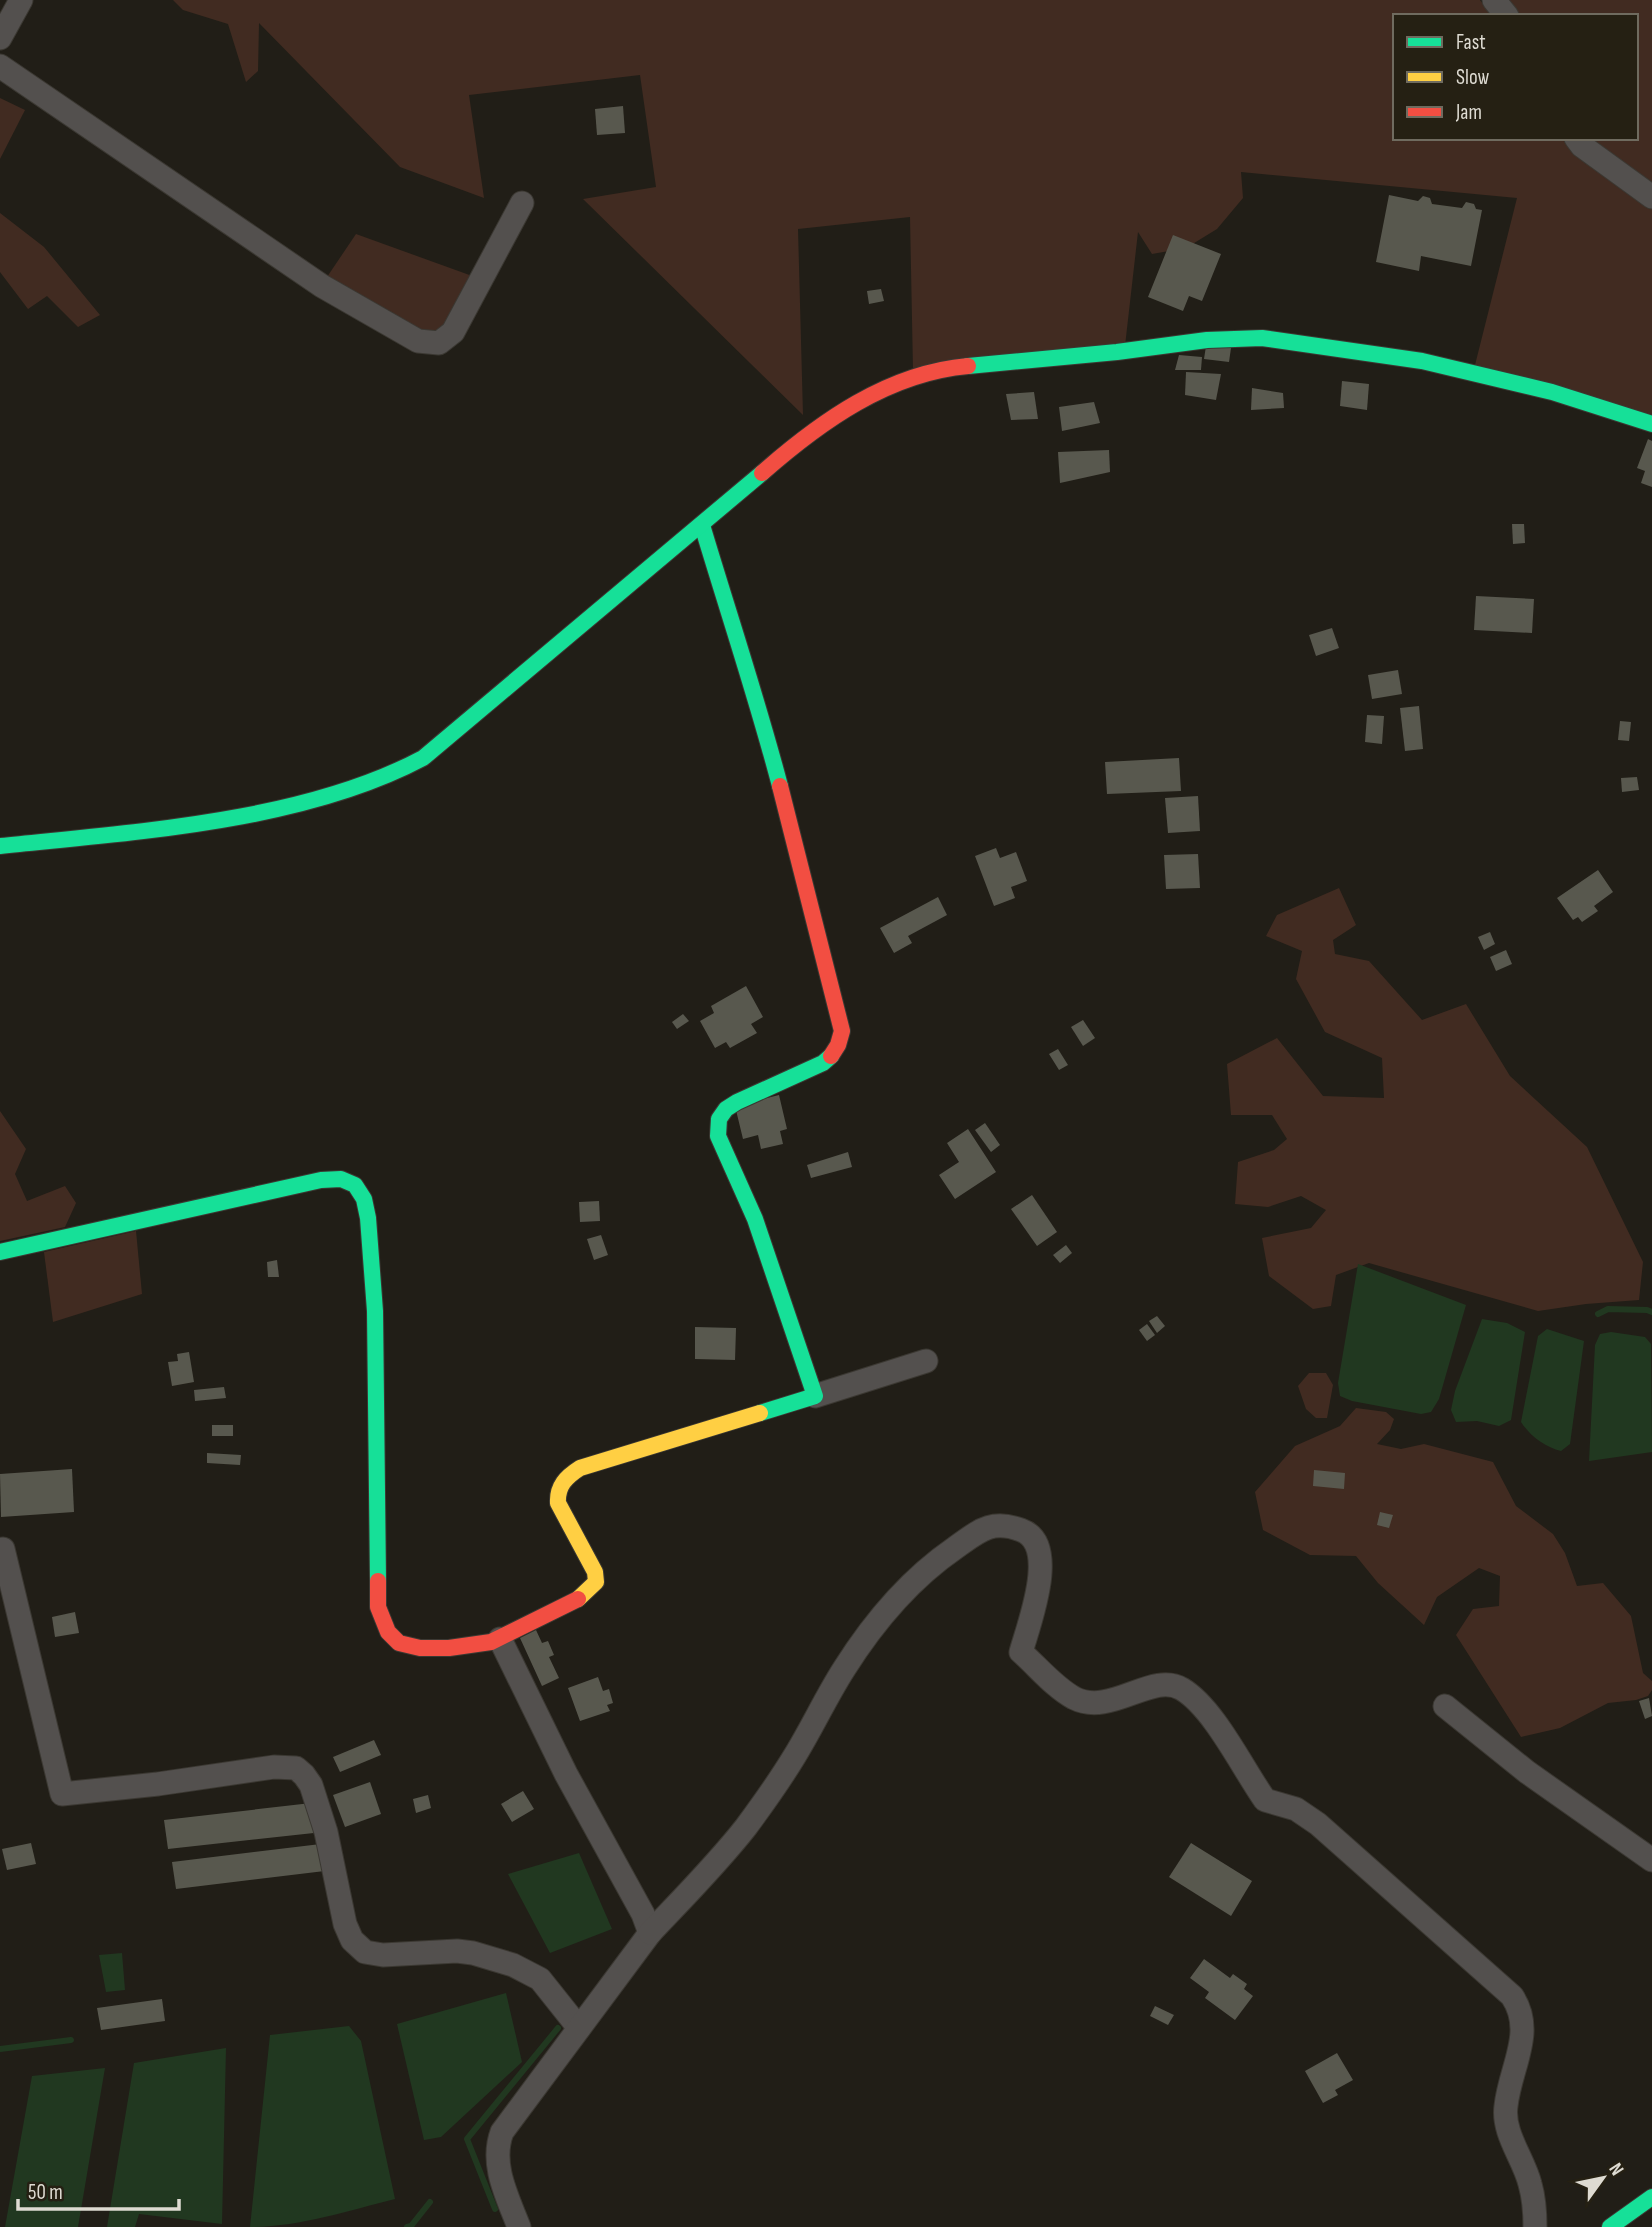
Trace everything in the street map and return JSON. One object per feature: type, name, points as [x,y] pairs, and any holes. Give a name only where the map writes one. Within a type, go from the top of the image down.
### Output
[{"type":"street","points":[[0,38],[21,0]]},
{"type":"street","points":[[1494,0],[1505,14]]},
{"type":"street","points":[[0,66],[322,286],[418,341],[439,343],[453,332],[522,202]]},
{"type":"street","points":[[1578,140],[1652,197]]},
{"type":"street","points":[[0,846],[209,822],[311,799],[396,773],[423,758],[817,427],[862,399],[905,381],[954,367],[1117,352],[1207,340],[1262,338],[1422,361],[1552,392],[1652,424]]},
{"type":"street","points":[[702,525],[737,644],[761,713],[842,1031],[840,1045],[823,1063],[737,1102],[726,1109],[719,1119],[718,1136],[755,1219],[815,1396]]},
{"type":"street","points":[[0,1252],[251,1198],[321,1180],[341,1180],[355,1185],[364,1199],[368,1218],[375,1311],[378,1607],[389,1635],[399,1643],[423,1650],[500,1639],[586,1594],[596,1581],[594,1572],[558,1503],[557,1492],[568,1476],[580,1468],[926,1361]]},
{"type":"street","points":[[519,2227],[496,2160],[502,2132],[650,1933],[746,1826],[794,1758],[844,1669],[904,1590],[939,1558],[981,1530],[998,1524],[1030,1533],[1038,1546],[1042,1564],[1036,1601],[1021,1652],[1062,1690],[1075,1699],[1090,1703],[1108,1702],[1158,1685],[1171,1684],[1182,1689],[1195,1699],[1224,1736],[1265,1800],[1296,1809],[1318,1824],[1513,1996],[1521,2009],[1524,2028],[1505,2109],[1513,2141],[1530,2182],[1535,2227]]},
{"type":"street","points":[[3,1549],[62,1794],[158,1784],[274,1767],[296,1769],[311,1786],[326,1832],[345,1924],[352,1940],[365,1952],[383,1955],[457,1951],[513,1965],[540,1979],[579,2028]]},
{"type":"street","points":[[500,1639],[566,1774],[643,1914],[650,1933]]},
{"type":"street","points":[[1445,1706],[1521,1768],[1652,1860]]},
{"type":"street","points":[[1610,2227],[1652,2197]]},
{"type":"shaded area","points":[[173,0],[1480,0],[1491,14],[1393,14],[1393,140],[1564,140],[1570,148],[1652,209],[1652,420],[1474,369],[1517,198],[1241,172],[1243,198],[1217,229],[1186,248],[1152,254],[1138,232],[1125,346],[913,370],[910,217],[798,229],[803,415],[583,199],[656,187],[640,75],[469,95],[484,198],[400,167],[259,23],[258,71],[246,82],[228,24],[183,10]]},
{"type":"shaded area","points":[[1506,0],[1652,0],[1652,185],[1591,140],[1638,140],[1638,14],[1514,14]]},
{"type":"shaded area","points":[[0,98],[25,110],[0,159]]},
{"type":"shaded area","points":[[0,213],[44,247],[100,315],[78,327],[47,296],[28,309],[0,272]]},
{"type":"shaded area","points":[[356,234],[475,277],[437,338],[325,280]]},
{"type":"shaded area","points":[[1339,888],[1356,925],[1333,940],[1335,954],[1369,961],[1422,1020],[1466,1004],[1510,1076],[1587,1147],[1643,1262],[1639,1300],[1538,1311],[1369,1263],[1336,1275],[1331,1306],[1313,1309],[1269,1276],[1262,1238],[1311,1228],[1326,1210],[1301,1196],[1268,1207],[1235,1204],[1238,1162],[1274,1150],[1287,1139],[1272,1115],[1231,1115],[1227,1064],[1277,1038],[1323,1096],[1384,1098],[1382,1058],[1325,1032],[1296,979],[1302,951],[1266,936],[1277,915]]},
{"type":"shaded area","points":[[0,1111],[26,1149],[15,1174],[27,1201],[65,1186],[76,1203],[65,1227],[0,1241]]},
{"type":"shaded area","points":[[136,1231],[142,1294],[53,1322],[44,1252]]},
{"type":"shaded area","points":[[1358,1264],[1466,1305],[1439,1399],[1431,1412],[1421,1414],[1352,1401],[1340,1396],[1338,1383]]},
{"type":"shaded area","points":[[1482,1319],[1507,1323],[1525,1332],[1511,1420],[1499,1426],[1477,1421],[1456,1422],[1451,1410],[1455,1391]]},
{"type":"shaded area","points":[[1547,1329],[1584,1341],[1570,1444],[1561,1451],[1538,1440],[1521,1422],[1538,1336]]},
{"type":"shaded area","points":[[1611,1332],[1645,1337],[1651,1344],[1652,1452],[1589,1461],[1595,1345],[1600,1334]]},
{"type":"shaded area","points":[[1309,1373],[1326,1373],[1333,1385],[1327,1418],[1316,1418],[1306,1409],[1298,1386]]},
{"type":"shaded area","points":[[1356,1408],[1386,1412],[1394,1419],[1390,1430],[1377,1444],[1401,1449],[1424,1444],[1493,1462],[1516,1506],[1553,1534],[1565,1553],[1577,1586],[1603,1583],[1631,1616],[1643,1673],[1652,1681],[1652,1690],[1648,1696],[1608,1703],[1560,1728],[1521,1737],[1456,1635],[1473,1609],[1499,1606],[1500,1576],[1479,1568],[1437,1597],[1424,1625],[1378,1583],[1356,1556],[1310,1555],[1263,1530],[1255,1492],[1295,1446],[1340,1426]]},
{"type":"shaded area","points":[[579,1853],[612,1929],[550,1953],[508,1874]]},
{"type":"shaded area","points":[[122,1953],[125,1990],[106,1992],[99,1955]]},
{"type":"shaded area","points":[[506,1993],[522,2062],[441,2137],[424,2140],[397,2024]]},
{"type":"shaded area","points":[[349,2026],[361,2041],[395,2199],[305,2221],[250,2227],[270,2035]]},
{"type":"shaded area","points":[[226,2048],[222,2224],[139,2214],[135,2227],[107,2227],[134,2063]]},
{"type":"shaded area","points":[[105,2068],[78,2227],[5,2227],[32,2076]]},
{"type":"building","points":[[623,106],[625,133],[597,135],[595,109]]},
{"type":"building","points":[[1389,195],[1418,201],[1423,196],[1430,198],[1432,204],[1462,208],[1466,202],[1482,210],[1471,266],[1421,256],[1419,271],[1376,262]]},
{"type":"building","points":[[1173,235],[1221,254],[1202,301],[1189,296],[1183,311],[1148,297]]},
{"type":"building","points":[[881,289],[884,301],[869,304],[867,291]]},
{"type":"building","points":[[1206,346],[1231,348],[1229,362],[1204,359]]},
{"type":"building","points":[[1179,355],[1202,357],[1201,370],[1175,370]]},
{"type":"building","points":[[1186,372],[1221,374],[1216,400],[1185,395]]},
{"type":"building","points":[[1342,381],[1369,384],[1367,410],[1340,406]]},
{"type":"building","points":[[1252,388],[1283,393],[1284,408],[1251,410]]},
{"type":"building","points":[[1034,392],[1038,419],[1011,420],[1006,394]]},
{"type":"building","points":[[1094,402],[1100,423],[1062,431],[1059,407]]},
{"type":"building","points":[[1648,439],[1652,441],[1652,487],[1641,483],[1645,471],[1637,468]]},
{"type":"building","points":[[1109,450],[1110,472],[1060,483],[1058,452]]},
{"type":"building","points":[[1512,524],[1524,524],[1525,543],[1513,544]]},
{"type":"building","points":[[1476,596],[1534,599],[1532,633],[1474,630]]},
{"type":"building","points":[[1332,628],[1339,648],[1316,656],[1309,635]]},
{"type":"building","points":[[1398,670],[1402,694],[1372,699],[1368,675]]},
{"type":"building","points":[[1419,706],[1423,749],[1405,751],[1400,708]]},
{"type":"building","points":[[1367,715],[1384,716],[1382,744],[1365,742]]},
{"type":"building","points":[[1620,721],[1631,722],[1629,741],[1618,740]]},
{"type":"building","points":[[1179,758],[1181,791],[1107,794],[1105,762]]},
{"type":"building","points":[[1637,777],[1639,790],[1622,792],[1621,778]]},
{"type":"building","points":[[1198,796],[1200,831],[1168,833],[1165,798]]},
{"type":"building","points":[[996,848],[1000,858],[1016,852],[1027,881],[1011,887],[1015,898],[994,906],[975,856]]},
{"type":"building","points":[[1198,854],[1200,888],[1166,889],[1164,855]]},
{"type":"building","points":[[1598,870],[1613,892],[1594,906],[1598,911],[1582,922],[1578,917],[1573,920],[1557,898]]},
{"type":"building","points":[[938,897],[947,915],[908,936],[912,943],[894,953],[880,928]]},
{"type":"building","points":[[1490,932],[1495,944],[1484,950],[1478,937]]},
{"type":"building","points":[[1506,950],[1512,964],[1496,971],[1490,957]]},
{"type":"building","points":[[746,986],[763,1017],[751,1024],[757,1033],[730,1048],[726,1042],[715,1048],[700,1021],[714,1013],[711,1006]]},
{"type":"building","points":[[683,1014],[689,1021],[677,1029],[672,1022]]},
{"type":"building","points":[[1083,1020],[1095,1038],[1083,1046],[1071,1027]]},
{"type":"building","points":[[1058,1049],[1068,1065],[1059,1070],[1049,1054]]},
{"type":"building","points":[[779,1095],[787,1129],[780,1131],[783,1144],[761,1149],[758,1135],[743,1139],[735,1106]]},
{"type":"building","points":[[985,1123],[1000,1145],[991,1152],[975,1130]]},
{"type":"building","points":[[968,1129],[996,1172],[955,1199],[939,1175],[959,1162],[947,1143]]},
{"type":"building","points":[[848,1152],[852,1167],[811,1178],[807,1165]]},
{"type":"building","points":[[1032,1195],[1057,1232],[1037,1246],[1011,1209]]},
{"type":"building","points":[[599,1201],[600,1221],[580,1222],[579,1202]]},
{"type":"building","points":[[601,1235],[608,1255],[594,1260],[587,1239]]},
{"type":"building","points":[[1066,1245],[1072,1253],[1060,1263],[1053,1255]]},
{"type":"building","points":[[277,1260],[279,1277],[268,1277],[267,1262]]},
{"type":"building","points":[[1157,1316],[1165,1326],[1157,1333],[1149,1321]]},
{"type":"building","points":[[1147,1324],[1155,1335],[1147,1341],[1139,1330]]},
{"type":"building","points":[[695,1327],[736,1328],[735,1360],[695,1359]]},
{"type":"building","points":[[189,1352],[194,1382],[172,1386],[168,1362],[178,1361],[177,1354]]},
{"type":"building","points":[[224,1387],[226,1398],[195,1401],[194,1390]]},
{"type":"building","points":[[212,1425],[233,1425],[233,1436],[212,1436]]},
{"type":"building","points":[[207,1453],[241,1455],[240,1465],[207,1463]]},
{"type":"building","points":[[72,1469],[74,1512],[1,1517],[0,1474]]},
{"type":"building","points":[[1314,1470],[1345,1473],[1344,1489],[1313,1486]]},
{"type":"building","points":[[1380,1512],[1393,1515],[1389,1528],[1377,1525]]},
{"type":"building","points":[[75,1612],[79,1633],[55,1637],[52,1617]]},
{"type":"building","points":[[536,1630],[542,1643],[548,1641],[554,1655],[549,1657],[559,1678],[542,1686],[520,1638]]},
{"type":"building","points":[[598,1677],[603,1691],[609,1689],[613,1703],[607,1705],[610,1711],[580,1721],[568,1688]]},
{"type":"building","points":[[1649,1698],[1652,1716],[1645,1719],[1639,1701]]},
{"type":"building","points":[[374,1740],[381,1755],[340,1772],[333,1757]]},
{"type":"building","points":[[370,1782],[381,1814],[345,1827],[333,1795]]},
{"type":"building","points":[[523,1791],[534,1809],[512,1822],[501,1804]]},
{"type":"building","points":[[428,1795],[431,1808],[416,1813],[413,1799]]},
{"type":"building","points":[[320,1802],[323,1832],[168,1849],[164,1820]]},
{"type":"building","points":[[31,1843],[36,1864],[7,1870],[2,1849]]},
{"type":"building","points":[[329,1843],[333,1870],[176,1889],[172,1862]]},
{"type":"building","points":[[1191,1843],[1252,1881],[1231,1916],[1169,1877]]},
{"type":"building","points":[[1204,1959],[1230,1978],[1233,1974],[1247,1984],[1244,1989],[1253,1996],[1235,2020],[1205,1998],[1209,1992],[1190,1978]]},
{"type":"building","points":[[162,1999],[165,2021],[101,2030],[97,2008]]},
{"type":"building","points":[[1155,2006],[1174,2015],[1168,2025],[1150,2016]]},
{"type":"building","points":[[1337,2053],[1353,2080],[1335,2090],[1338,2095],[1323,2103],[1305,2071]]},
{"type":"waterway","points":[[1598,1314],[1608,1309],[1652,1312]]},
{"type":"waterway","points":[[495,2209],[467,2139],[558,2028]]},
{"type":"waterway","points":[[0,2049],[71,2040]]},
{"type":"waterway","points":[[407,2227],[411,2226],[430,2202]]},
{"type":"traffic: fast","points":[[968,366],[1117,352],[1207,340],[1262,338],[1422,361],[1552,392],[1652,424]]},
{"type":"traffic: fast","points":[[0,846],[161,829],[272,810],[325,797],[376,780],[423,758],[762,473]]},
{"type":"traffic: fast","points":[[702,525],[780,786]]},
{"type":"traffic: fast","points":[[760,1413],[815,1396],[755,1219],[718,1136],[719,1119],[726,1109],[737,1102],[823,1063],[831,1056]]},
{"type":"traffic: fast","points":[[0,1252],[321,1180],[341,1179],[355,1185],[364,1199],[368,1218],[375,1311],[378,1581]]},
{"type":"traffic: fast","points":[[1610,2227],[1652,2197]]},
{"type":"traffic: slow","points":[[578,1599],[596,1582],[595,1572],[558,1503],[559,1492],[567,1479],[580,1468],[760,1413]]},
{"type":"traffic: jam","points":[[762,473],[807,436],[883,389],[939,371],[968,366]]},
{"type":"traffic: jam","points":[[780,786],[842,1031],[831,1056]]},
{"type":"traffic: jam","points":[[378,1581],[378,1607],[388,1632],[399,1643],[420,1648],[449,1648],[491,1642],[578,1599]]}]
